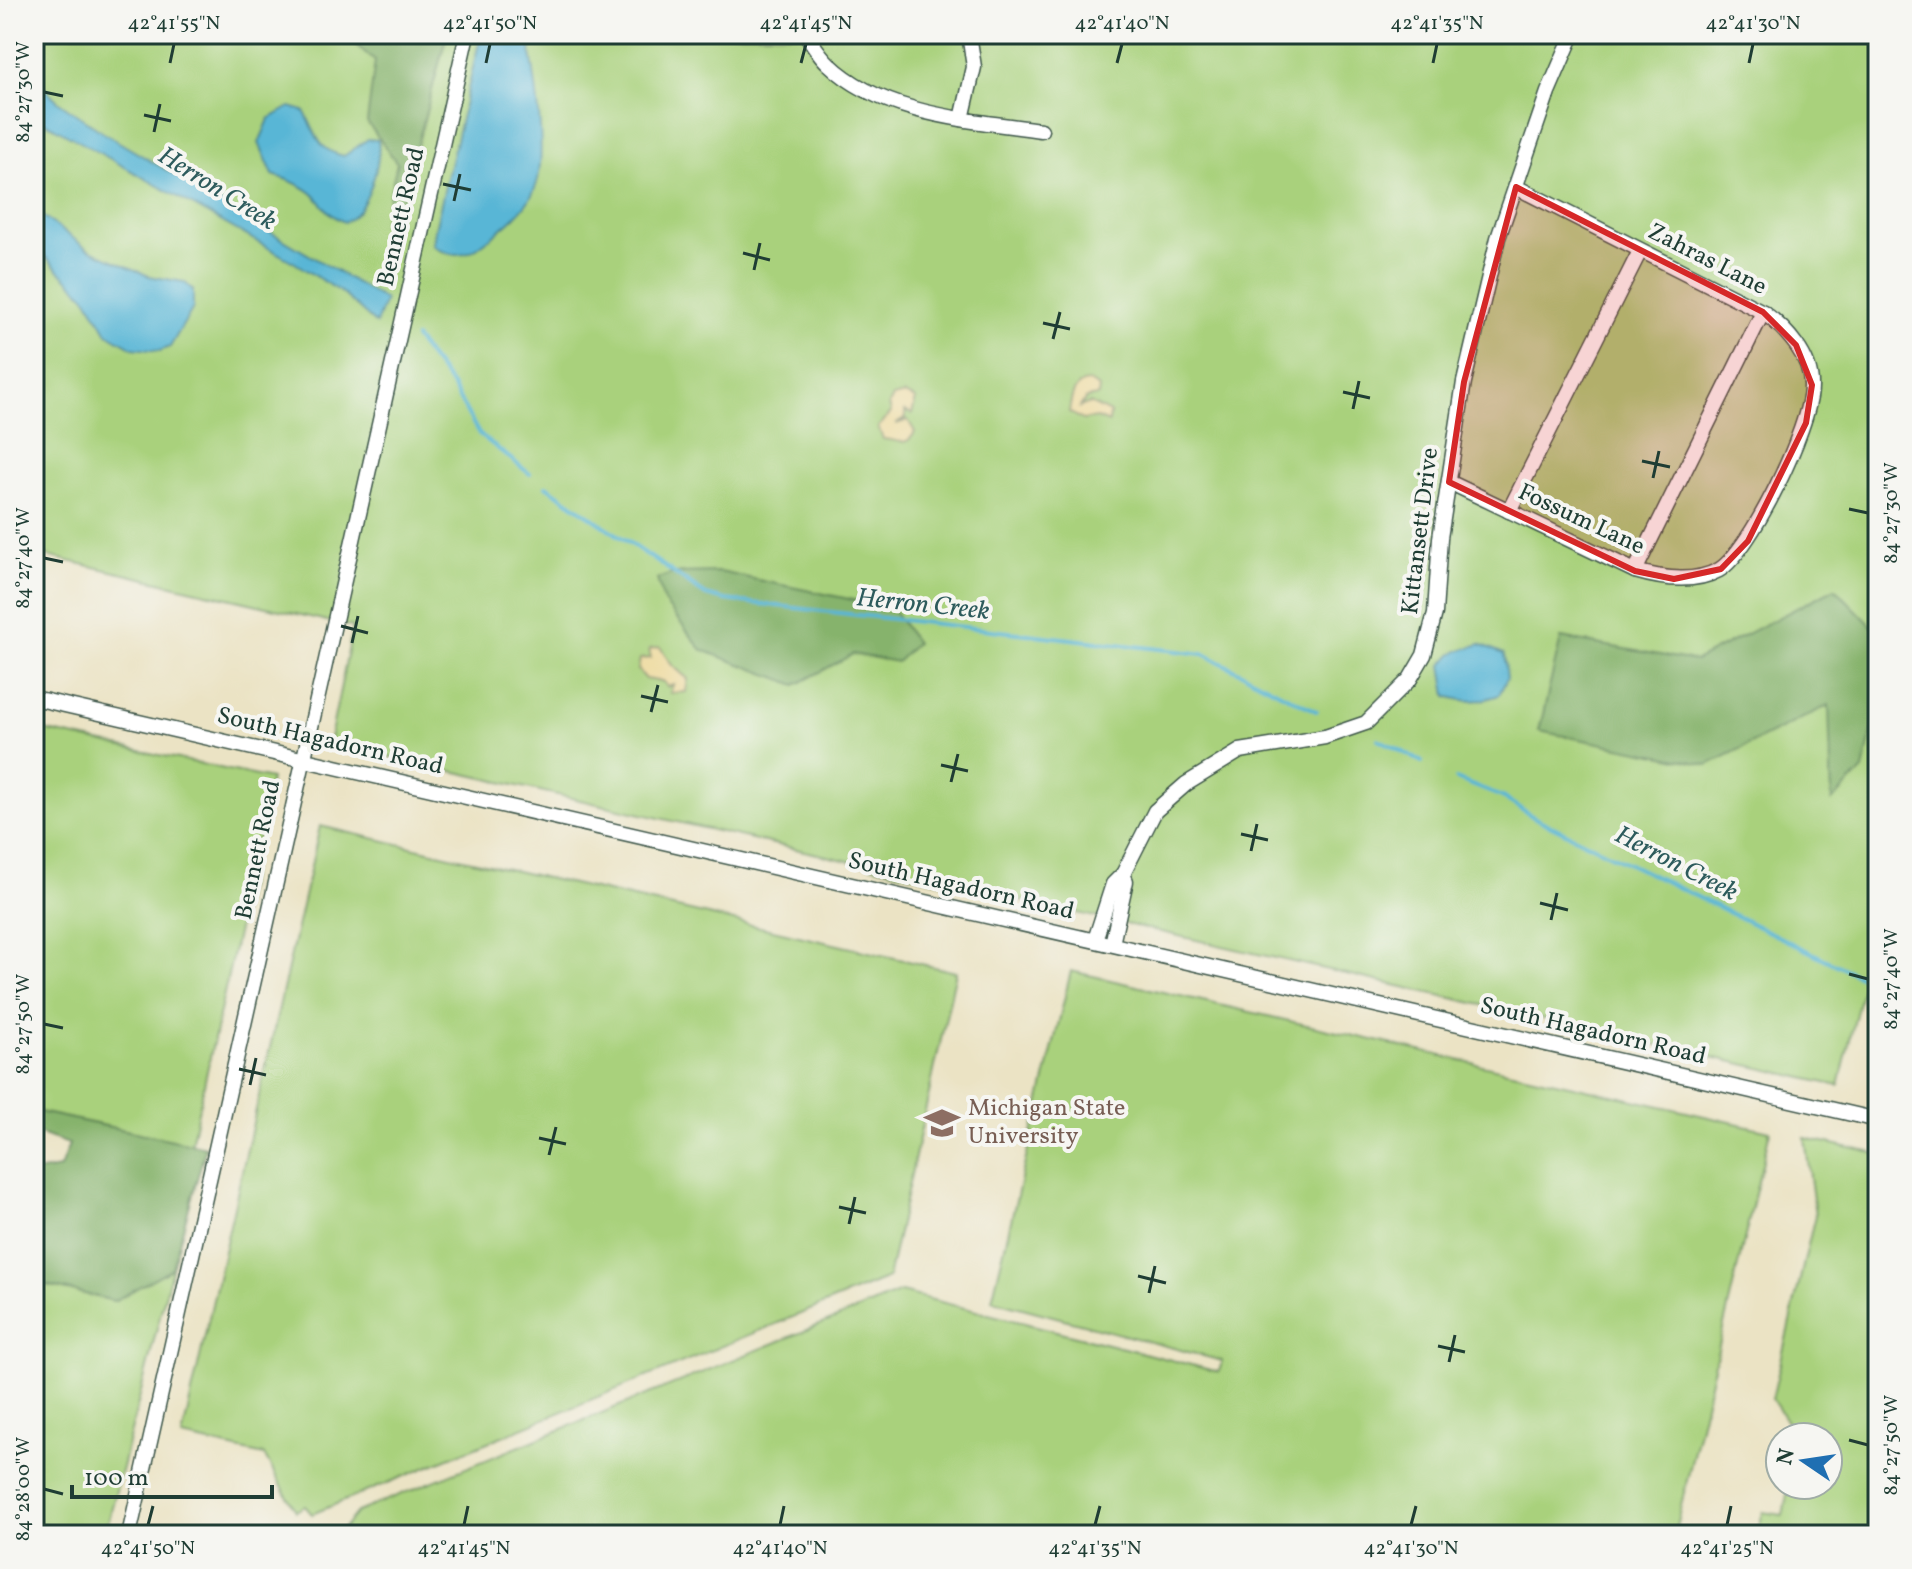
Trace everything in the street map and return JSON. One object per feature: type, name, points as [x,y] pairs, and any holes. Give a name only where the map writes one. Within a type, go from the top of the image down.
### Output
[{"type":"street","name":"Bennett Road","points":[[129,1535],[467,34]]},
{"type":"street","points":[[806,34],[829,64],[882,99],[962,119],[1041,130]]},
{"type":"street","points":[[962,119],[974,67],[969,34]]},
{"type":"street","name":"Kittansett Drive","points":[[1095,940],[1113,884],[1123,874],[1155,811],[1186,784],[1240,751],[1325,737],[1366,723],[1410,679],[1424,655],[1435,613],[1440,538],[1464,382],[1498,238],[1573,34]]},
{"type":"street","name":"Zahras Lane","points":[[1516,187],[1763,312],[1781,325],[1806,362],[1812,385],[1806,423]]},
{"type":"street","points":[[1509,511],[1640,251]]},
{"type":"street","points":[[1635,571],[1763,312]]},
{"type":"street","name":"Fossum Lane","points":[[1449,482],[1635,571],[1654,577],[1697,578],[1721,569],[1748,541],[1806,423]]},
{"type":"street","name":"South Hagadorn Road","points":[[34,698],[1878,1120]]},
{"type":"street","name":"Kittansett Drive","points":[[1112,944],[1126,881],[1123,874]]},
{"type":"highlighted area","points":[[1516,187],[1763,312],[1796,345],[1812,385],[1806,423],[1748,541],[1721,569],[1674,579],[1635,571],[1449,482],[1464,382]]},
{"type":"green space","points":[[34,34],[1878,34],[1878,921],[1839,1086],[329,743],[353,627],[34,553]]},
{"type":"green space","points":[[343,34],[447,34],[395,228],[383,224],[397,163],[367,122],[375,61]]},
{"type":"green space","points":[[720,572],[892,608],[916,643],[897,662],[853,654],[796,685],[702,650],[664,602],[657,579],[674,573]]},
{"type":"green space","points":[[1835,588],[1878,632],[1878,706],[1863,770],[1832,801],[1829,705],[1708,765],[1539,731],[1561,638],[1695,661]]},
{"type":"green space","points":[[34,728],[271,779],[191,1144],[34,1111]]},
{"type":"green space","points":[[320,826],[956,972],[888,1278],[312,1514],[305,1506],[296,1511],[264,1455],[182,1437]]},
{"type":"green space","points":[[1071,971],[1770,1131],[1674,1535],[338,1535],[357,1512],[901,1292],[1219,1372],[1222,1361],[992,1300]]},
{"type":"green space","points":[[34,1111],[206,1147],[172,1268],[114,1301],[34,1282],[34,1172],[60,1168],[69,1144],[34,1132]]},
{"type":"green space","points":[[1805,1138],[1878,1154],[1878,1535],[1757,1535],[1763,1512],[1783,1515],[1786,1501],[1844,1501],[1844,1421],[1786,1421],[1772,1399],[1815,1215]]},
{"type":"green space","points":[[172,1268],[105,1535],[34,1522],[34,1282],[114,1301]]},
{"type":"sand","points":[[1089,382],[1099,388],[1098,396],[1086,398],[1080,407],[1090,403],[1110,413],[1109,423],[1097,418],[1083,420],[1069,412],[1076,388]]},
{"type":"sand","points":[[904,394],[916,399],[912,414],[905,411],[906,418],[896,424],[908,420],[915,432],[905,442],[883,439],[878,427],[891,413],[889,404],[893,397]]},
{"type":"sand","points":[[660,647],[671,664],[688,679],[686,692],[670,693],[673,685],[667,687],[664,682],[646,679],[638,670],[640,659],[651,658],[649,649]]},
{"type":"water","points":[[481,34],[528,34],[539,111],[539,171],[532,195],[512,220],[473,250],[461,254],[449,253],[433,245],[435,229]]},
{"type":"water","points":[[34,78],[59,102],[102,132],[385,300],[376,324],[342,293],[295,263],[34,116]]},
{"type":"water","points":[[290,107],[304,111],[318,140],[335,153],[344,156],[368,139],[378,140],[378,161],[371,186],[360,209],[344,222],[331,214],[306,189],[273,175],[259,143],[269,119]]},
{"type":"water","points":[[34,210],[88,249],[149,276],[184,282],[193,290],[193,308],[170,347],[160,351],[133,348],[107,333],[86,297],[34,246]]},
{"type":"water","points":[[1480,644],[1504,654],[1507,678],[1499,695],[1473,701],[1447,696],[1442,665],[1453,653]]},
{"type":"waterway","name":"Herron Creek","points":[[415,338],[452,386],[479,434],[530,474]]},
{"type":"waterway","name":"Herron Creek","points":[[546,486],[706,595],[725,600],[1204,654],[1316,711]]},
{"type":"waterway","name":"Herron Creek","points":[[1378,739],[1422,762]]},
{"type":"waterway","name":"Herron Creek","points":[[1456,779],[1502,797],[1535,818],[1878,985]]},
{"type":"place","name":"Michigan State University","points":[[942,1123]]}]
